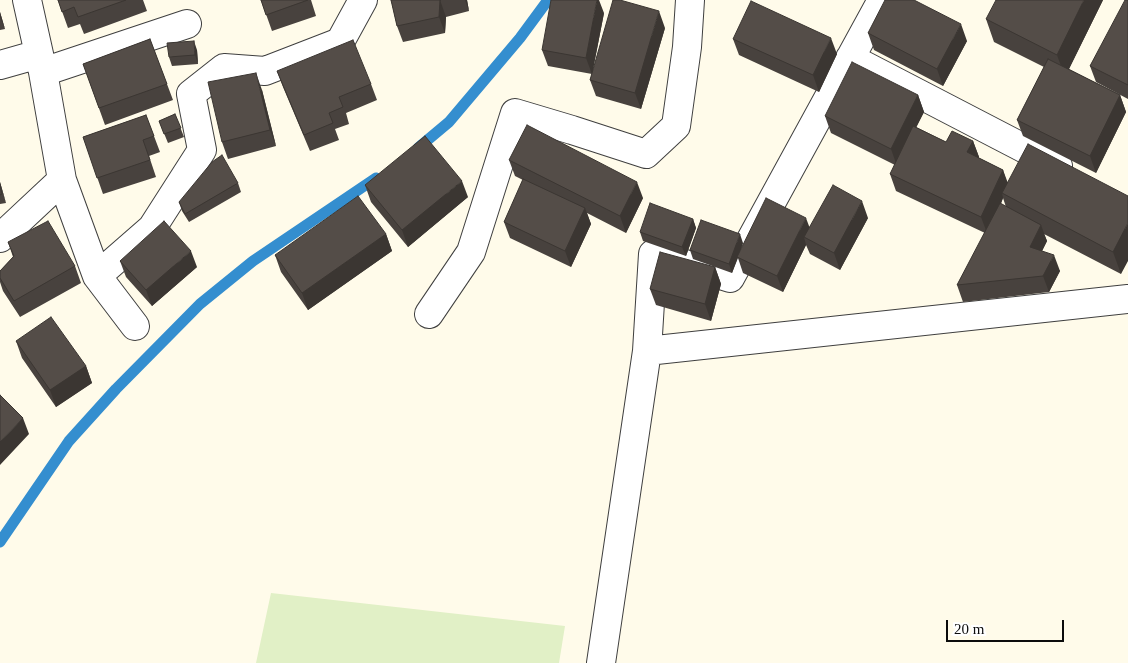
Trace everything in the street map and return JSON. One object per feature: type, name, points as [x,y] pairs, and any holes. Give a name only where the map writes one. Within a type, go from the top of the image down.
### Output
[{"type":"street","points":[[27,0],[41,63],[62,180],[98,276],[135,326]]},
{"type":"street","points":[[98,276],[152,228],[202,150],[191,94],[224,68],[266,71],[340,42],[363,0]]},
{"type":"street","points":[[429,314],[470,252],[515,113],[646,154],[676,126],[687,47],[690,0]]},
{"type":"street","points":[[601,663],[647,351],[653,254],[730,278],[882,0]]},
{"type":"street","points":[[0,65],[41,63],[187,24]]},
{"type":"street","points":[[850,58],[1076,175]]},
{"type":"street","points":[[0,238],[62,180]]},
{"type":"street","points":[[647,351],[1128,300]]},
{"type":"green space","points":[[271,593],[565,626],[559,663],[256,663]]},
{"type":"building","points":[[58,0],[126,0],[78,17],[74,7],[62,12]]},
{"type":"building","points":[[261,0],[308,0],[266,15]]},
{"type":"building","points":[[391,0],[440,0],[439,17],[397,26]]},
{"type":"building","points":[[551,0],[597,0],[586,58],[542,50]]},
{"type":"building","points":[[613,0],[620,0],[659,11],[635,93],[590,80]]},
{"type":"building","points":[[885,0],[914,0],[961,24],[937,69],[868,33]]},
{"type":"building","points":[[996,0],[1084,0],[1057,55],[986,19]]},
{"type":"building","points":[[1125,0],[1128,0],[1128,85],[1090,66]]},
{"type":"building","points":[[751,1],[831,38],[813,75],[733,39]]},
{"type":"building","points":[[150,39],[167,84],[99,108],[83,64]]},
{"type":"building","points":[[353,40],[371,84],[339,97],[343,107],[329,113],[333,123],[304,135],[277,71]]},
{"type":"building","points":[[194,41],[195,55],[169,57],[167,43]]},
{"type":"building","points":[[1048,59],[1120,95],[1090,156],[1017,120]]},
{"type":"building","points":[[852,62],[918,95],[891,149],[825,116]]},
{"type":"building","points":[[256,73],[270,130],[222,142],[208,82]]},
{"type":"building","points":[[175,114],[181,128],[164,134],[159,121]]},
{"type":"building","points":[[146,115],[154,136],[143,140],[150,160],[97,178],[83,137]]},
{"type":"building","points":[[527,125],[637,182],[620,216],[509,160]]},
{"type":"building","points":[[913,126],[946,142],[952,131],[973,141],[967,152],[1003,170],[981,217],[890,174]]},
{"type":"building","points":[[425,136],[462,181],[402,230],[365,185]]},
{"type":"building","points":[[1028,144],[1128,196],[1128,223],[1113,252],[1002,193]]},
{"type":"building","points":[[222,155],[238,183],[185,214],[179,202],[212,162]]},
{"type":"building","points":[[523,179],[585,208],[565,251],[504,222]]},
{"type":"building","points":[[833,185],[862,201],[834,253],[804,237]]},
{"type":"building","points":[[358,196],[386,234],[302,293],[275,255]]},
{"type":"building","points":[[766,198],[806,218],[777,276],[737,257]]},
{"type":"building","points":[[650,203],[693,219],[682,247],[640,232]]},
{"type":"building","points":[[1000,203],[1041,225],[1030,247],[1054,255],[1043,276],[957,285]]},
{"type":"building","points":[[701,220],[740,234],[729,264],[690,250]]},
{"type":"building","points":[[48,221],[75,266],[14,301],[0,278],[0,271],[14,256],[8,242]]},
{"type":"building","points":[[164,221],[191,251],[146,290],[120,261]]},
{"type":"building","points":[[660,252],[715,267],[705,304],[650,289]]},
{"type":"building","points":[[51,317],[86,366],[50,390],[16,341]]},
{"type":"building","points":[[0,395],[23,418],[0,442]]},
{"type":"waterway","points":[[418,148],[449,122],[520,38],[548,0]]},
{"type":"waterway","points":[[0,542],[69,441],[116,389],[200,304],[253,261],[376,178]]}]
